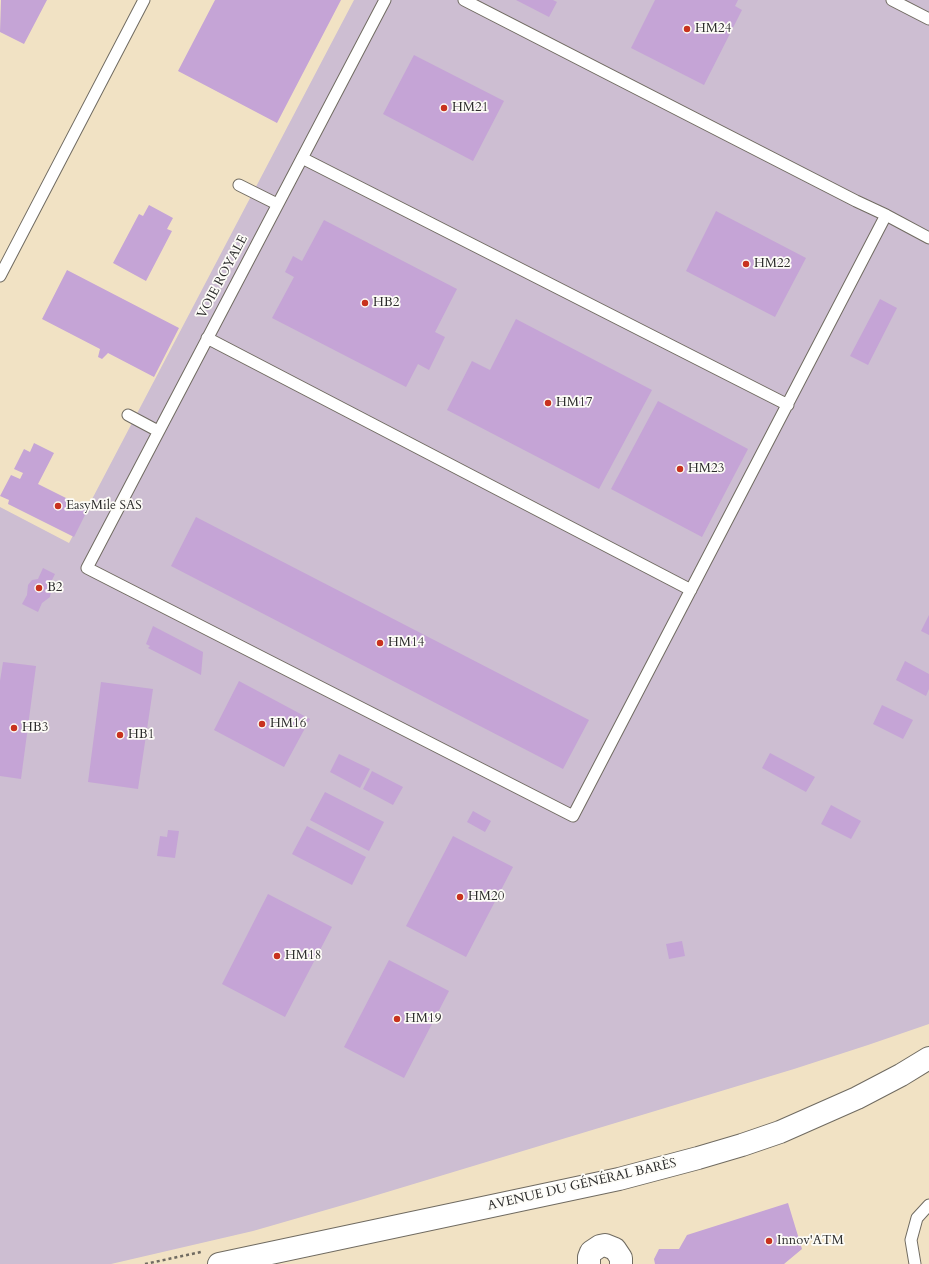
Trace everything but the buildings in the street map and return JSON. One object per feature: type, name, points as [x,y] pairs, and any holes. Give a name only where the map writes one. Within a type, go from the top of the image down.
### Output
[{"type":"main road","name":"AVENUE DU GÉNÉRAL BARÈS","points":[[219,1264],[612,1180],[698,1158],[742,1145],[799,1124],[857,1098],[901,1075],[929,1058]]},
{"type":"main road","points":[[588,1264],[591,1252],[600,1246],[605,1245],[615,1248],[621,1258],[621,1264]]},
{"type":"lane","points":[[0,276],[144,0]]},
{"type":"lane","name":"VOIE ROYALE","points":[[385,0],[87,568],[573,816],[691,590]]},
{"type":"lane","points":[[464,0],[929,238]]},
{"type":"lane","points":[[892,0],[929,19]]},
{"type":"lane","points":[[302,158],[788,405]]},
{"type":"lane","points":[[240,185],[277,204]]},
{"type":"lane","points":[[208,338],[691,590],[886,215]]},
{"type":"lane","points":[[128,415],[158,431]]},
{"type":"lane","points":[[915,1264],[911,1240],[917,1218],[929,1204]]},
{"type":"shaded area","points":[[354,0],[929,0],[929,1024],[794,1069],[253,1231],[111,1264],[0,1264],[0,507],[69,543]]},
{"type":"place","name":"HM24","points":[[687,29]]},
{"type":"place","name":"HM21","points":[[444,108]]},
{"type":"place","name":"HM22","points":[[746,264]]},
{"type":"place","name":"HB2","points":[[365,303]]},
{"type":"place","name":"HM17","points":[[548,403]]},
{"type":"place","name":"HM23","points":[[680,469]]},
{"type":"place","name":"EasyMile SAS","points":[[58,506]]},
{"type":"place","name":"B2","points":[[39,588]]},
{"type":"place","name":"HM14","points":[[380,643]]},
{"type":"place","name":"HM16","points":[[262,724]]},
{"type":"place","name":"HB3","points":[[14,728]]},
{"type":"place","name":"HB1","points":[[120,735]]},
{"type":"place","name":"HM20","points":[[460,897]]},
{"type":"place","name":"HM18","points":[[277,956]]},
{"type":"place","name":"HM19","points":[[397,1019]]},
{"type":"place","name":"Innov'ATM","points":[[769,1241]]}]
